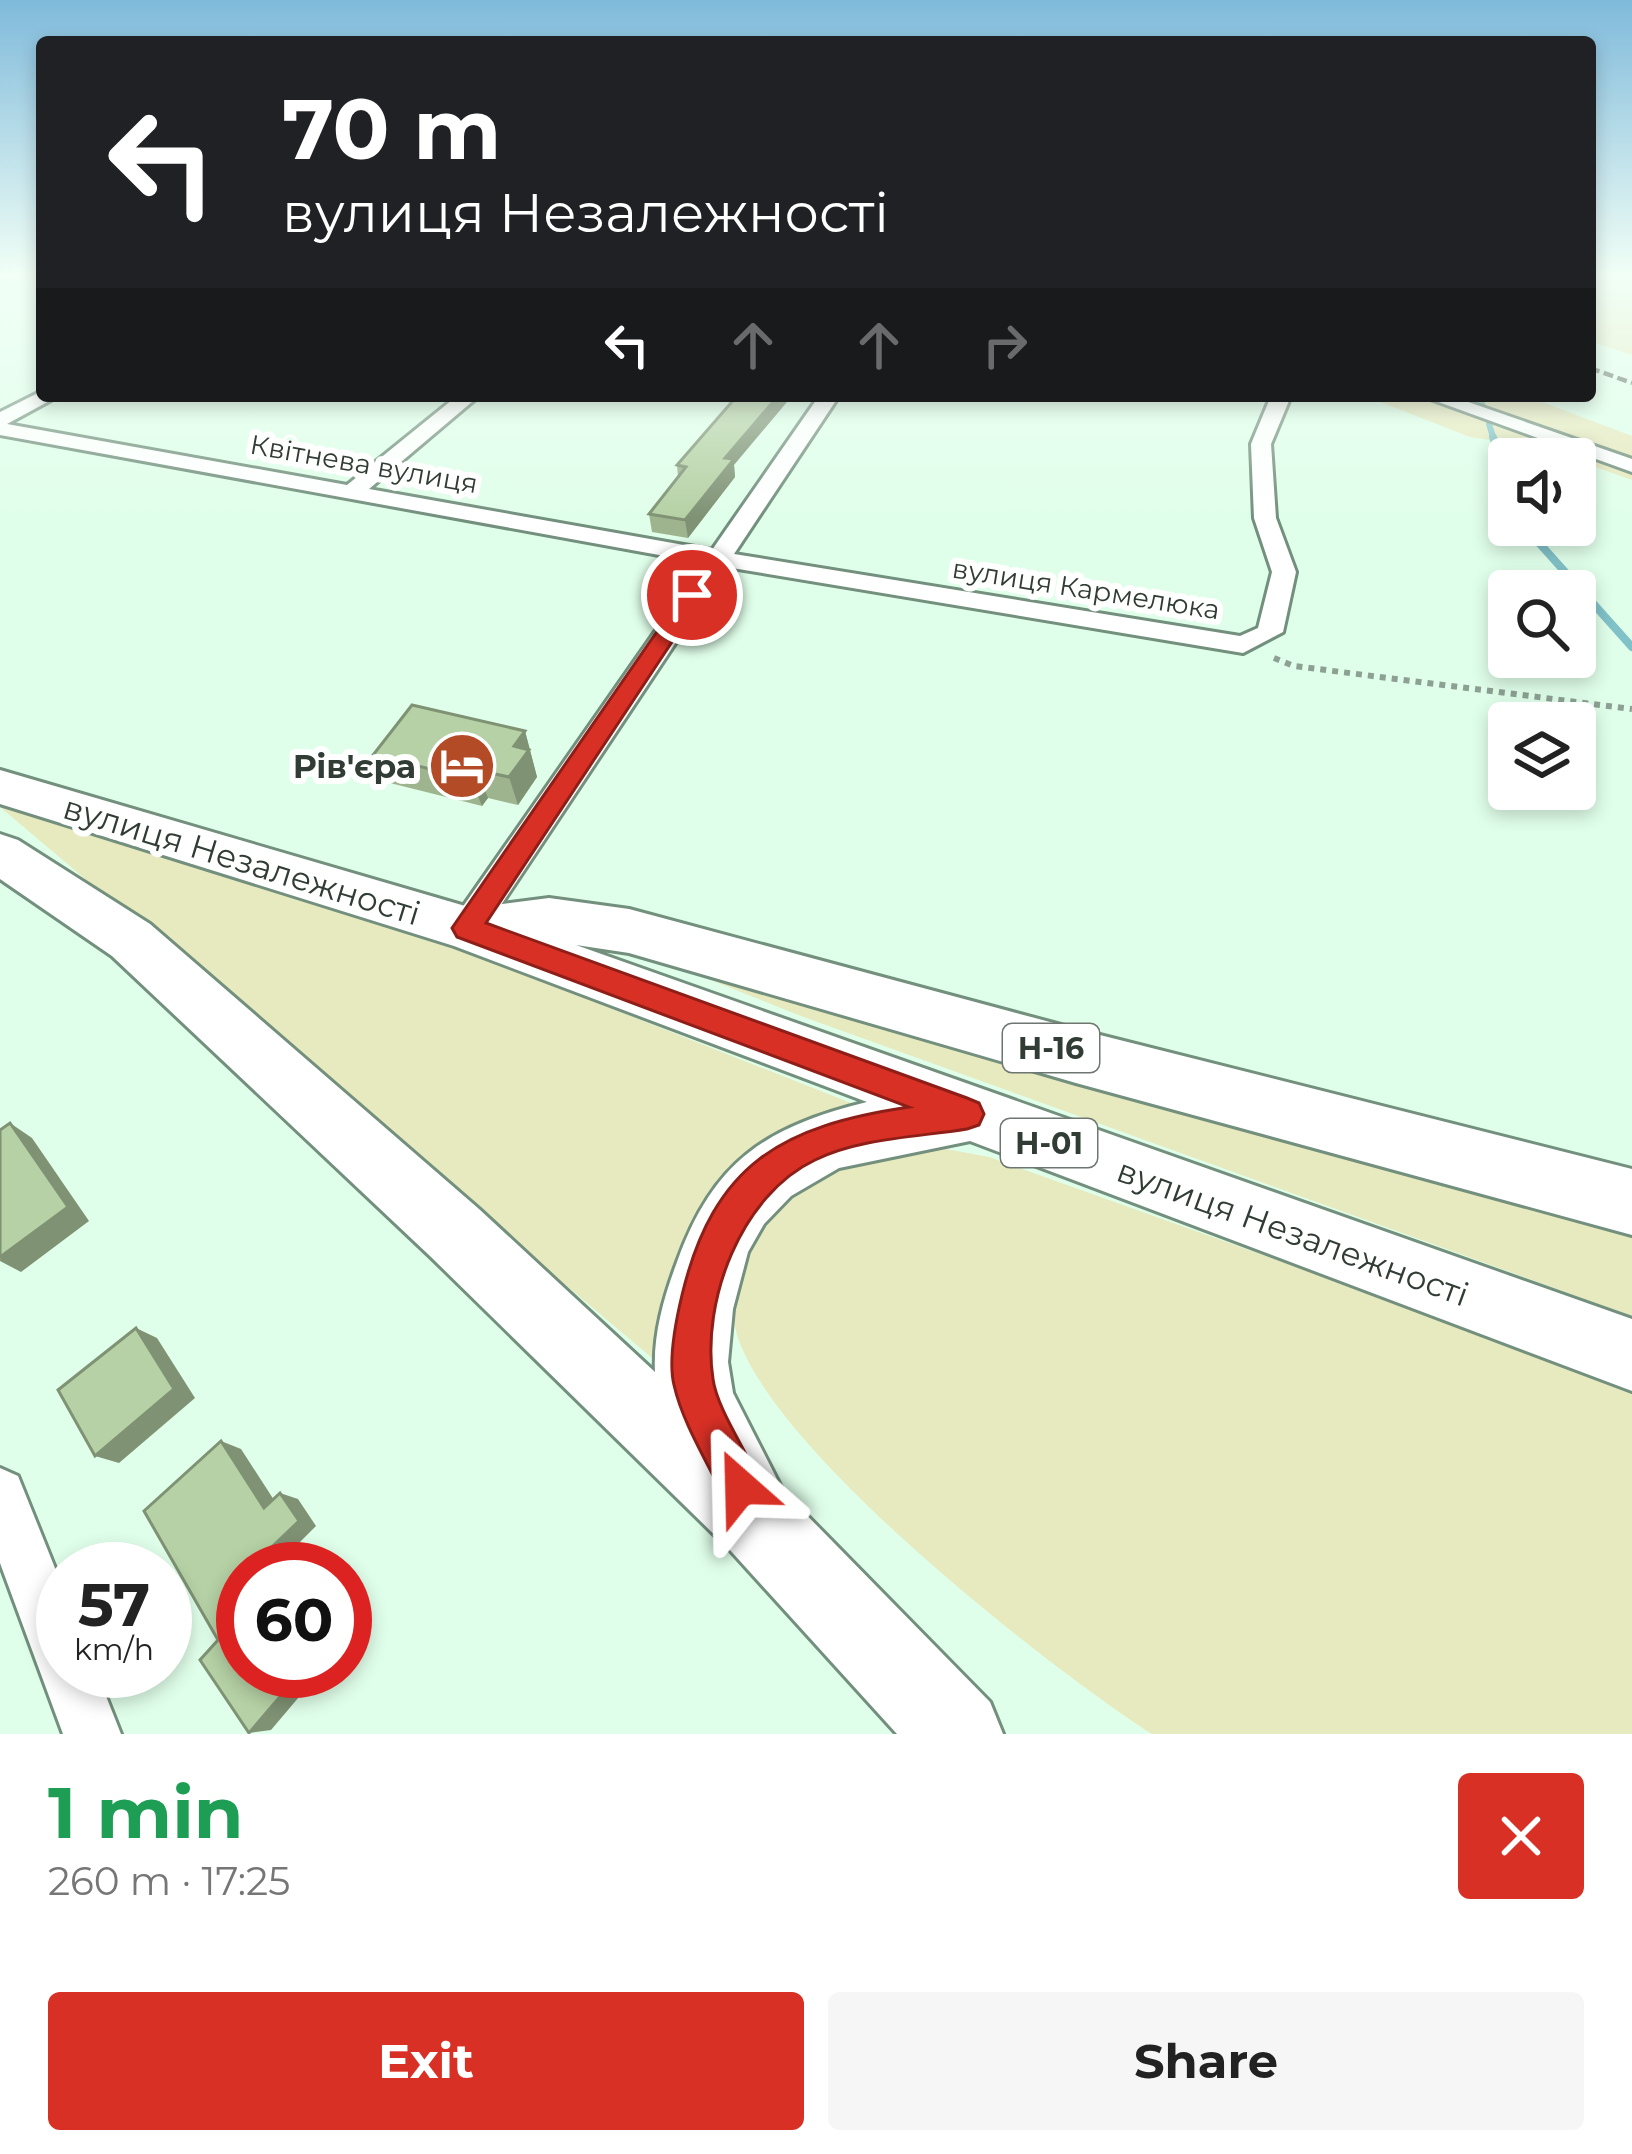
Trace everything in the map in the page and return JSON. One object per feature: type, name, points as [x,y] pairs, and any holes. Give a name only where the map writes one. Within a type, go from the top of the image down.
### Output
[{"type":"main road","name":"вулиця Незалежності","points":[[0,787],[467,928],[1632,1355]]},
{"type":"main road","points":[[0,853],[131,940],[455,1233],[758,1522],[958,1734]]},
{"type":"main road","name":"Н-16","points":[[467,928],[549,920],[629,931],[1076,1056],[1632,1202]]},
{"type":"main road","points":[[758,1522],[693,1383],[696,1315],[707,1269],[724,1231],[764,1174],[805,1147],[854,1131],[967,1114]]},
{"type":"street","points":[[0,390],[36,397]]},
{"type":"street","points":[[0,424],[36,401]]},
{"type":"street","points":[[352,492],[462,402]]},
{"type":"street","points":[[467,928],[826,402]]},
{"type":"street","name":"вулиця Кармелюка","points":[[717,558],[1243,646],[1270,632],[1284,572],[1265,518],[1261,444],[1278,402]]},
{"type":"street","points":[[1449,402],[1632,466]]},
{"type":"street","name":"Квітнева вулиця","points":[[0,424],[717,558]]},
{"type":"street","points":[[0,1494],[36,1588]]},
{"type":"street","points":[[78,1698],[92,1734]]},
{"type":"path","points":[[1243,646],[1294,666],[1632,709]]},
{"type":"green space","points":[[1380,402],[1542,402],[1632,436],[1632,480],[1596,467],[1596,438],[1488,440]]},
{"type":"green space","points":[[0,799],[438,940],[884,1116],[813,1120],[671,1374],[0,807]]},
{"type":"green space","points":[[588,931],[1632,1229],[1632,1316],[801,1016]]},
{"type":"green space","points":[[909,1142],[989,1157],[1632,1387],[1632,1734],[1152,1734],[985,1609],[858,1497],[805,1440],[763,1386],[734,1321],[731,1265],[801,1177]]},
{"type":"building","points":[[732,402],[773,402],[725,458],[734,459],[685,520],[649,514],[686,467],[677,465]]},
{"type":"building","points":[[412,705],[525,731],[514,746],[529,750],[509,777],[477,770],[471,779],[373,755]]},
{"type":"building","points":[[10,1123],[68,1207],[0,1257],[0,1130]]},
{"type":"building","points":[[136,1328],[174,1389],[95,1456],[58,1390]]},
{"type":"building","points":[[221,1441],[264,1508],[280,1493],[299,1521],[277,1542],[216,1542],[216,1637],[192,1595],[192,1542],[162,1542],[144,1511]]},
{"type":"building","points":[[216,1642],[216,1684],[200,1660]]},
{"type":"building","points":[[226,1698],[279,1698],[249,1733]]},
{"type":"waterway","points":[[1481,402],[1483,406]]},
{"type":"waterway","points":[[1489,424],[1493,438]]},
{"type":"waterway","points":[[1542,546],[1632,647]]},
{"type":"railway","points":[[1596,370],[1632,383]]},
{"type":"place","name":"Рів'єра","points":[[462,766]]},
{"type":"route","points":[[692,595],[467,928],[967,1114],[854,1131],[805,1147],[764,1174],[741,1201],[707,1269],[696,1315],[693,1383],[741,1487]]}]
